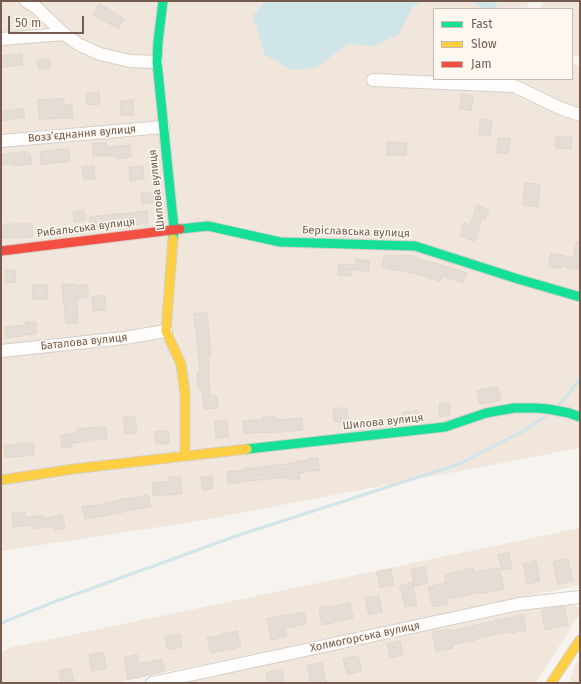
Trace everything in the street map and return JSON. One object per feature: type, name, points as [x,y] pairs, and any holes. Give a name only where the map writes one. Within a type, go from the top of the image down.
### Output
[{"type":"street","points":[[26,1],[37,8],[64,34],[80,45],[100,54],[130,60],[157,62]]},
{"type":"street","name":"Шилова вулиця","points":[[163,1],[157,62],[174,229],[166,331],[181,364],[185,394],[185,456]]},
{"type":"street","points":[[1,39],[64,34]]},
{"type":"street","points":[[372,80],[514,86],[560,108],[580,115]]},
{"type":"street","name":"Возз’єднання вулиця","points":[[1,141],[163,127]]},
{"type":"street","name":"Беріславська вулиця","points":[[174,229],[208,226],[280,242],[415,246],[580,297]]},
{"type":"street","name":"Рибальська вулиця","points":[[1,251],[174,229]]},
{"type":"street","name":"Баталова вулиця","points":[[1,351],[124,338],[166,331]]},
{"type":"street","name":"Шилова вулиця","points":[[1,480],[73,469],[445,427],[491,412],[524,407],[567,412],[580,417]]},
{"type":"street","name":"Холмогорська вулиця","points":[[152,683],[519,604],[580,597]]},
{"type":"street","points":[[552,683],[580,640]]},
{"type":"shaded area","points":[[1,1],[528,1],[527,8],[433,8],[433,80],[573,80],[573,64],[580,66],[580,448],[192,522],[1,551]]},
{"type":"shaded area","points":[[265,1],[423,1],[413,7],[398,35],[373,46],[348,44],[315,68],[292,70],[265,55],[253,16]]},
{"type":"shaded area","points":[[473,1],[494,1],[497,5],[496,8],[482,8]]},
{"type":"shaded area","points":[[542,1],[580,1],[580,57],[573,55],[573,8],[542,8]]},
{"type":"shaded area","points":[[580,528],[580,585],[114,683],[1,683],[1,653],[9,648]]},
{"type":"shaded area","points":[[569,603],[580,608],[580,613],[536,683],[174,683],[529,609]]},
{"type":"shaded area","points":[[580,658],[580,683],[569,683],[575,666]]},
{"type":"building","points":[[100,4],[124,19],[118,29],[93,14]]},
{"type":"building","points":[[22,54],[23,65],[1,67],[1,56]]},
{"type":"building","points":[[49,59],[50,68],[39,70],[37,61]]},
{"type":"building","points":[[99,92],[100,104],[87,105],[86,94]]},
{"type":"building","points":[[462,94],[473,96],[471,111],[460,109]]},
{"type":"building","points":[[64,99],[64,105],[72,104],[73,118],[39,119],[38,100]]},
{"type":"building","points":[[133,100],[134,115],[121,116],[120,101]]},
{"type":"building","points":[[23,108],[25,117],[1,121],[1,112]]},
{"type":"building","points":[[481,119],[492,121],[490,136],[479,134]]},
{"type":"building","points":[[556,137],[572,137],[571,149],[556,148]]},
{"type":"building","points":[[499,138],[510,139],[508,154],[497,153]]},
{"type":"building","points":[[388,142],[407,143],[406,156],[387,155]]},
{"type":"building","points":[[93,143],[107,143],[107,147],[130,145],[131,157],[117,159],[117,156],[93,156]]},
{"type":"building","points":[[68,149],[70,161],[41,165],[40,152]]},
{"type":"building","points":[[25,152],[25,154],[30,153],[32,164],[12,166],[12,164],[1,165],[1,155]]},
{"type":"building","points":[[94,166],[95,179],[84,180],[82,167]]},
{"type":"building","points":[[143,166],[144,179],[130,181],[129,168]]},
{"type":"building","points":[[525,183],[540,184],[538,207],[523,205]]},
{"type":"building","points":[[153,193],[154,202],[142,204],[141,194]]},
{"type":"building","points":[[477,205],[489,210],[485,220],[482,219],[475,241],[460,236],[464,223],[470,225]]},
{"type":"building","points":[[84,210],[86,220],[74,222],[73,212]]},
{"type":"building","points":[[147,211],[148,223],[91,230],[89,217]]},
{"type":"building","points":[[32,224],[33,237],[1,238],[1,225]]},
{"type":"building","points":[[577,242],[580,243],[580,270],[562,266],[561,269],[548,266],[551,253],[573,258]]},
{"type":"building","points":[[385,255],[412,256],[467,273],[463,283],[442,276],[441,281],[426,278],[426,276],[382,267]]},
{"type":"building","points":[[357,259],[370,261],[368,272],[355,270]]},
{"type":"building","points":[[339,264],[356,265],[351,276],[338,275]]},
{"type":"building","points":[[5,270],[15,270],[16,282],[6,283]]},
{"type":"building","points":[[47,285],[48,299],[33,300],[32,286]]},
{"type":"building","points":[[62,285],[88,285],[88,297],[77,298],[78,323],[66,324]]},
{"type":"building","points":[[105,296],[106,310],[93,311],[92,297]]},
{"type":"building","points":[[207,313],[211,357],[208,357],[210,396],[217,396],[218,408],[204,409],[202,388],[198,389],[197,372],[200,372],[194,314]]},
{"type":"building","points":[[26,322],[36,322],[36,334],[6,338],[5,327],[26,325]]},
{"type":"building","points":[[498,387],[501,400],[480,404],[477,391]]},
{"type":"building","points":[[449,403],[450,415],[440,417],[439,404]]},
{"type":"building","points":[[347,408],[348,421],[334,422],[333,409]]},
{"type":"building","points":[[417,411],[417,420],[404,422],[403,412]]},
{"type":"building","points":[[275,416],[275,420],[302,418],[303,430],[244,434],[243,421]]},
{"type":"building","points":[[124,417],[135,417],[137,433],[125,434]]},
{"type":"building","points":[[227,421],[228,437],[216,438],[215,422]]},
{"type":"building","points":[[106,427],[107,439],[72,443],[72,447],[62,448],[61,435],[78,433],[77,429]]},
{"type":"building","points":[[168,431],[169,444],[156,444],[155,432]]},
{"type":"building","points":[[33,443],[34,455],[5,458],[4,446]]},
{"type":"building","points":[[318,458],[320,470],[299,473],[300,479],[288,480],[288,477],[228,484],[227,472]]},
{"type":"building","points":[[212,476],[213,488],[203,490],[201,477]]},
{"type":"building","points":[[180,477],[182,494],[153,496],[152,483],[169,481],[169,478]]},
{"type":"building","points":[[148,495],[151,507],[85,519],[82,507]]},
{"type":"building","points":[[25,513],[25,518],[43,515],[43,519],[62,515],[65,528],[55,530],[54,526],[35,529],[34,525],[13,527],[12,514]]},
{"type":"building","points":[[509,553],[512,568],[502,570],[498,555]]},
{"type":"building","points":[[568,559],[573,581],[558,584],[553,562]]},
{"type":"building","points":[[536,561],[540,581],[527,584],[523,564]]},
{"type":"building","points":[[425,567],[428,583],[414,586],[411,570]]},
{"type":"building","points":[[473,568],[474,572],[499,568],[504,589],[447,599],[448,604],[433,607],[428,587],[446,583],[445,575]]},
{"type":"building","points":[[391,569],[394,585],[380,588],[377,572]]},
{"type":"building","points":[[412,583],[417,605],[405,607],[400,586]]},
{"type":"building","points":[[379,596],[382,612],[369,615],[365,598]]},
{"type":"building","points":[[350,603],[353,618],[322,625],[319,608]]},
{"type":"building","points":[[564,606],[568,625],[545,630],[541,611]]},
{"type":"building","points":[[304,612],[306,624],[285,628],[287,636],[271,640],[267,619]]},
{"type":"building","points":[[523,615],[526,630],[511,633],[511,631],[480,638],[452,645],[453,648],[436,652],[432,632],[449,629],[449,631]]},
{"type":"building","points":[[237,631],[241,647],[211,653],[207,638]]},
{"type":"building","points":[[180,634],[182,647],[168,650],[165,637]]},
{"type":"building","points":[[400,641],[403,655],[390,658],[387,644]]},
{"type":"building","points":[[103,652],[107,668],[92,671],[89,655]]},
{"type":"building","points":[[137,655],[139,664],[162,659],[165,671],[128,680],[124,658]]},
{"type":"building","points":[[358,656],[362,671],[347,674],[343,659]]},
{"type":"building","points":[[322,663],[326,683],[311,683],[307,666]]},
{"type":"building","points":[[71,669],[74,683],[61,683],[59,671]]},
{"type":"building","points":[[282,670],[285,683],[268,683],[266,673]]},
{"type":"waterway","points":[[559,405],[580,379]]},
{"type":"waterway","points":[[1,623],[54,602],[239,535],[459,464],[520,433],[546,416]]},
{"type":"traffic: fast","points":[[163,1],[157,62],[174,229],[173,239]]},
{"type":"traffic: fast","points":[[180,229],[208,226],[280,242],[415,246],[580,297]]},
{"type":"traffic: fast","points":[[247,449],[445,427],[486,413],[514,408],[548,409],[569,413],[580,417]]},
{"type":"traffic: slow","points":[[173,239],[166,331],[181,364],[185,394],[185,456]]},
{"type":"traffic: slow","points":[[1,480],[73,469],[247,449]]},
{"type":"traffic: slow","points":[[551,683],[580,640]]},
{"type":"traffic: jam","points":[[1,251],[180,229]]}]
